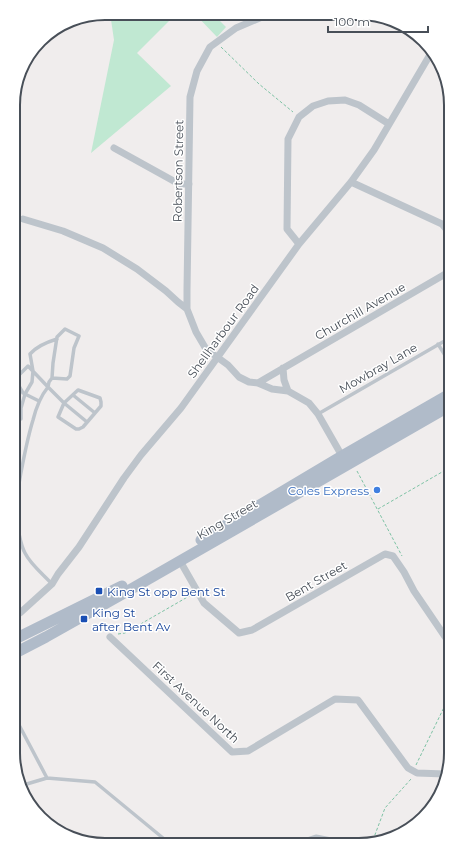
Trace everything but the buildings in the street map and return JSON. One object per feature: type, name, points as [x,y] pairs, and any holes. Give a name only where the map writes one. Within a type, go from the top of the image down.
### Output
[{"type":"main road","name":"King Street","points":[[20,637],[114,590],[179,554],[342,456],[444,397]]},
{"type":"main road","name":"King Street","points":[[20,650],[180,561],[444,409]]},
{"type":"street","name":"Robertson Street","points":[[255,20],[236,28],[210,47],[197,71],[190,97],[188,309],[196,332],[206,349],[228,365],[239,377],[249,382],[288,391],[310,403],[342,456]]},
{"type":"street","name":"Shellharbour Road","points":[[20,613],[52,584],[79,547],[124,478],[141,455],[181,408],[299,244],[351,182],[374,150],[429,57]]},
{"type":"street","points":[[299,244],[287,229],[288,139],[299,117],[313,106],[328,101],[345,100],[359,105],[389,124]]},
{"type":"street","points":[[114,148],[179,184],[189,184]]},
{"type":"street","points":[[351,182],[444,222]]},
{"type":"street","points":[[23,219],[63,231],[103,248],[137,269],[188,309]]},
{"type":"street","name":"Churchill Avenue","points":[[258,384],[444,275]]},
{"type":"street","points":[[284,368],[284,380],[288,391]]},
{"type":"street","points":[[342,456],[351,458],[363,455]]},
{"type":"street","name":"Bent Street","points":[[180,561],[204,602],[239,633],[252,630],[385,554],[393,556],[404,572],[414,591],[444,635]]},
{"type":"street","name":"First Avenue North","points":[[110,637],[232,752],[248,751],[335,698],[358,700],[408,768],[415,772]]},
{"type":"street","points":[[415,772],[441,774]]},
{"type":"lane","points":[[20,477],[27,438],[39,401],[52,378],[52,363],[56,339],[57,336],[65,329],[78,336],[74,348],[70,376],[67,379],[52,378]]},
{"type":"lane","points":[[21,419],[21,408],[25,394],[32,382],[33,371],[30,354],[40,346],[56,339]]},
{"type":"lane","name":"Mowbray Lane","points":[[318,414],[444,341]]},
{"type":"lane","points":[[438,344],[444,354]]},
{"type":"lane","points":[[20,375],[28,366],[64,403],[87,422]]},
{"type":"lane","points":[[20,387],[23,393],[39,401]]},
{"type":"lane","points":[[78,390],[100,398],[101,406],[83,427],[76,429],[58,417],[64,403],[78,390]]},
{"type":"lane","points":[[73,395],[95,412]]},
{"type":"lane","points":[[20,535],[24,552],[52,584]]},
{"type":"lane","points":[[20,727],[47,778]]},
{"type":"lane","points":[[26,784],[47,778],[95,782],[163,838]]},
{"type":"path","points":[[217,43],[259,84],[299,117]]},
{"type":"path","points":[[355,466],[402,556]]},
{"type":"path","points":[[378,509],[444,471]]},
{"type":"path","points":[[110,637],[125,633],[197,591]]},
{"type":"path","points":[[375,836],[385,808],[415,772],[444,708]]},
{"type":"green space","points":[[111,20],[170,20],[137,53],[171,86],[91,153],[114,40]]},
{"type":"green space","points":[[201,20],[219,20],[226,27],[217,37]]},
{"type":"place","name":"Coles Express","points":[[377,490]]},
{"type":"place","name":"King St opp Bent St","points":[[99,591]]},
{"type":"place","name":"King St after Bent Av","points":[[84,619]]}]
